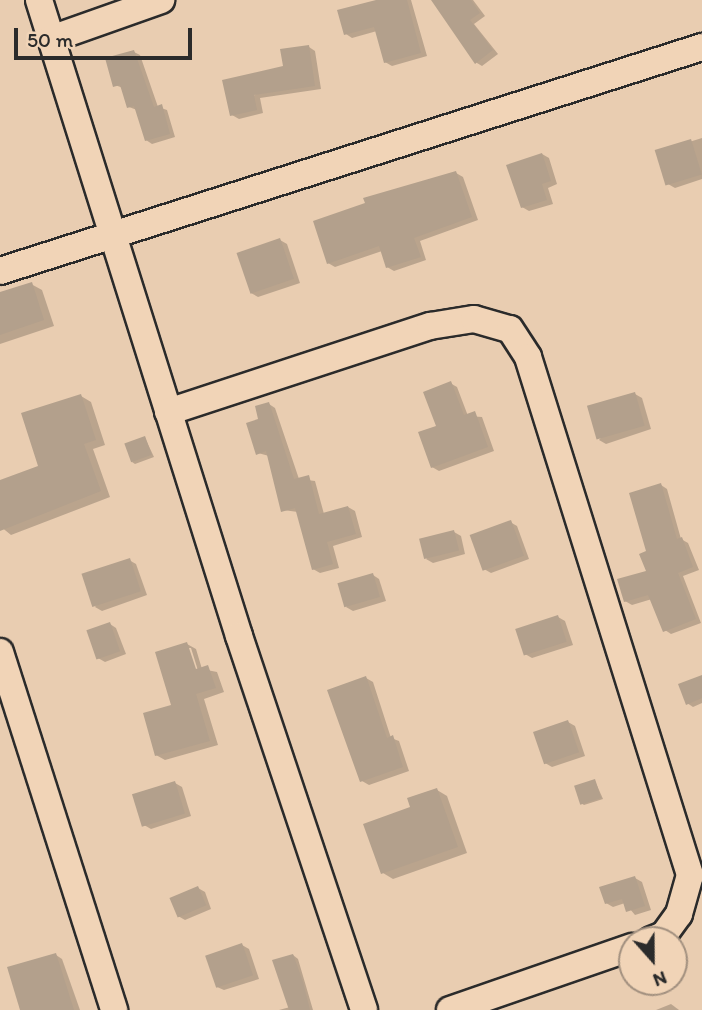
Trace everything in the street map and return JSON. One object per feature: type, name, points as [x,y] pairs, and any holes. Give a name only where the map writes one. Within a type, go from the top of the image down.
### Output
[{"type":"street","points":[[39,0],[168,412],[364,1010]]},
{"type":"street","points":[[51,38],[162,0]]},
{"type":"street","points":[[0,271],[112,233],[702,47]]},
{"type":"street","points":[[168,412],[430,326],[474,318],[510,328],[528,357],[690,875],[679,914],[671,926]]},
{"type":"street","points":[[0,652],[114,1010]]},
{"type":"street","points":[[450,1010],[618,952]]},
{"type":"building","points":[[376,0],[407,0],[421,53],[384,63],[374,27],[344,35],[337,10]]},
{"type":"building","points":[[431,0],[471,0],[480,13],[470,20],[493,50],[475,64]]},
{"type":"building","points":[[309,45],[315,86],[254,95],[257,110],[230,116],[222,80],[283,66],[280,49]]},
{"type":"building","points":[[134,50],[154,107],[162,104],[170,134],[145,141],[134,106],[127,108],[120,85],[113,87],[105,58]]},
{"type":"building","points":[[691,139],[702,174],[665,185],[655,150]]},
{"type":"building","points":[[542,153],[551,181],[542,184],[547,200],[521,208],[506,165]]},
{"type":"building","points":[[456,171],[472,217],[414,238],[421,257],[386,268],[379,246],[327,264],[313,221],[365,203],[363,198]]},
{"type":"building","points":[[280,238],[294,279],[251,294],[237,253]]},
{"type":"building","points":[[32,282],[44,320],[0,335],[0,292]]},
{"type":"building","points":[[451,381],[464,415],[475,411],[488,447],[431,468],[418,432],[436,426],[423,392]]},
{"type":"building","points":[[635,392],[645,426],[597,439],[587,406]]},
{"type":"building","points":[[81,394],[96,440],[84,444],[101,491],[0,531],[0,480],[38,466],[21,413]]},
{"type":"building","points":[[269,402],[294,479],[309,475],[319,514],[348,506],[356,534],[327,542],[333,564],[312,570],[295,508],[281,512],[266,451],[256,455],[246,423],[258,419],[255,406]]},
{"type":"building","points":[[145,436],[152,455],[131,462],[124,444]]},
{"type":"building","points":[[661,483],[677,539],[682,537],[693,567],[678,573],[696,619],[663,632],[648,595],[624,602],[617,579],[646,571],[639,554],[646,551],[629,493]]},
{"type":"building","points":[[511,520],[524,556],[483,571],[470,535]]},
{"type":"building","points":[[454,530],[459,550],[424,559],[419,539]]},
{"type":"building","points":[[130,558],[141,591],[92,607],[81,574]]},
{"type":"building","points":[[373,573],[380,597],[344,607],[337,583]]},
{"type":"building","points":[[558,615],[567,642],[524,656],[515,629]]},
{"type":"building","points":[[110,622],[120,651],[96,659],[86,630]]},
{"type":"building","points":[[187,642],[196,669],[208,665],[216,688],[196,694],[210,741],[155,756],[143,713],[171,705],[155,652]]},
{"type":"building","points":[[702,675],[702,698],[686,705],[678,684]]},
{"type":"building","points":[[366,676],[387,738],[393,735],[403,767],[360,782],[327,690]]},
{"type":"building","points":[[568,720],[579,752],[544,764],[533,732]]},
{"type":"building","points":[[595,779],[601,798],[580,805],[574,786]]},
{"type":"building","points":[[175,781],[185,814],[142,827],[132,794]]},
{"type":"building","points":[[437,788],[458,847],[381,874],[363,824],[410,807],[407,798]]},
{"type":"building","points":[[635,876],[645,906],[626,912],[622,899],[605,904],[599,887]]},
{"type":"building","points":[[198,886],[206,905],[178,917],[169,898]]},
{"type":"building","points":[[242,943],[253,975],[216,988],[205,956]]},
{"type":"building","points":[[56,953],[74,1010],[20,1010],[7,967]]},
{"type":"building","points":[[293,954],[310,1010],[289,1010],[272,960]]}]
